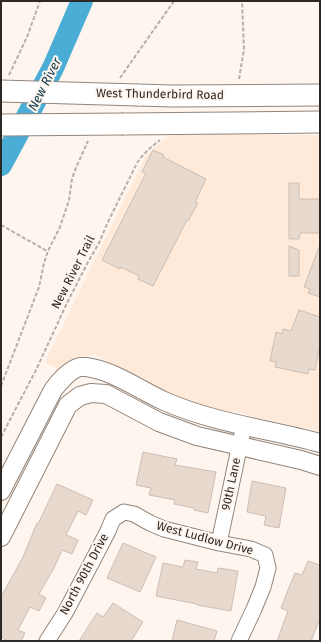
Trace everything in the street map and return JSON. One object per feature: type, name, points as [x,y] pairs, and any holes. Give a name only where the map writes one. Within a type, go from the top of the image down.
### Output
[{"type":"main road","name":"West Thunderbird Road","points":[[1,91],[138,95],[320,95]]},
{"type":"main road","points":[[1,125],[320,122]]},
{"type":"street","points":[[1,491],[52,390],[60,381],[80,367],[103,371],[164,401],[205,415],[320,443]]},
{"type":"street","points":[[1,537],[68,405],[80,396],[91,393],[106,394],[159,422],[198,436],[301,460],[320,466]]},
{"type":"street","name":"90th Lane","points":[[219,543],[244,425]]},
{"type":"street","name":"West Ludlow Drive","points":[[124,512],[134,514],[164,529],[219,543],[251,549],[265,555],[268,568],[263,587],[239,641]]},
{"type":"street","name":"North 90th Drive","points":[[47,641],[94,558],[108,531],[112,519],[124,512]]},
{"type":"path","points":[[11,72],[27,37],[40,1]]},
{"type":"path","points":[[122,75],[174,1]]},
{"type":"path","points":[[238,96],[239,76],[244,49],[242,1]]},
{"type":"path","name":"New River Trail","points":[[1,437],[36,370],[67,303],[99,243],[137,163],[147,151],[164,138],[173,124]]},
{"type":"path","name":"New River Trail","points":[[1,386],[39,287],[48,251],[62,221],[69,200],[75,170],[89,139]]},
{"type":"path","points":[[1,225],[48,251]]},
{"type":"shaded area","points":[[172,134],[320,135],[320,432],[234,411],[229,413],[177,397],[96,355],[78,357],[59,370],[45,362],[146,155]]},
{"type":"building","points":[[153,150],[164,155],[163,157],[206,179],[195,202],[198,203],[188,221],[187,220],[153,286],[138,279],[139,276],[102,260],[146,173],[142,172]]},
{"type":"building","points":[[289,183],[299,183],[299,199],[320,199],[320,233],[300,233],[299,239],[289,239]]},
{"type":"building","points":[[289,246],[299,250],[299,276],[289,276]]},
{"type":"building","points":[[319,247],[320,297],[308,293],[310,289],[304,287]]},
{"type":"building","points":[[299,310],[320,317],[320,345],[315,370],[309,369],[308,374],[275,367],[276,362],[270,361],[276,332],[282,334],[283,329],[291,331]]},
{"type":"building","points":[[143,452],[177,459],[175,465],[216,472],[208,513],[194,510],[194,508],[174,504],[175,500],[149,495],[151,488],[136,485]]},
{"type":"building","points":[[252,481],[286,488],[279,528],[264,525],[266,516],[247,512]]},
{"type":"building","points":[[57,484],[93,500],[86,515],[78,511],[66,535],[78,540],[72,554],[62,550],[54,568],[39,594],[46,598],[39,611],[30,607],[18,630],[25,633],[21,641],[8,641],[1,637],[1,597],[23,557],[37,523],[38,524]]},
{"type":"building","points":[[123,543],[156,557],[140,592],[107,578]]},
{"type":"building","points":[[185,560],[198,562],[196,569],[217,573],[218,568],[238,571],[231,611],[156,596],[163,563],[183,567]]},
{"type":"building","points":[[308,561],[320,565],[320,618],[311,641],[277,641],[288,611],[281,608],[286,595],[295,573],[302,575]]},
{"type":"building","points":[[113,603],[143,622],[131,641],[79,641],[97,613],[103,617]]},
{"type":"building","points":[[177,620],[217,631],[214,641],[172,641]]},
{"type":"waterway","name":"New River","points":[[1,165],[53,68],[82,1]]}]
